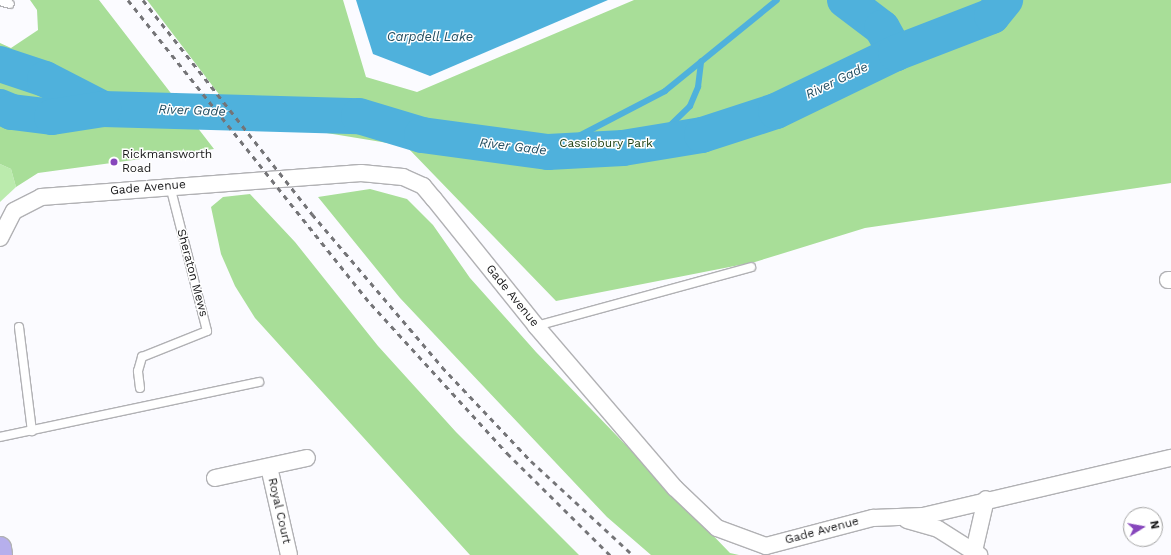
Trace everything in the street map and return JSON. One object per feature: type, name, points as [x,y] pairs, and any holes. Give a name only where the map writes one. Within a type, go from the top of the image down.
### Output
[{"type":"main road","points":[[0,548],[1,555]]},
{"type":"street","name":"Gade Avenue","points":[[0,238],[14,212],[41,197],[170,186],[361,173],[403,177],[423,186],[434,198],[536,326],[675,488],[716,528],[766,546],[873,518],[900,518],[1171,458]]},
{"type":"street","name":"Royal Court","points":[[216,478],[307,458]]},
{"type":"street","name":"Royal Court","points":[[270,467],[289,555]]},
{"type":"street","points":[[900,518],[938,530],[977,553],[986,499]]},
{"type":"lane","points":[[0,1],[10,4]]},
{"type":"lane","name":"Sheraton Mews","points":[[140,388],[138,372],[142,357],[208,331],[170,186]]},
{"type":"lane","points":[[536,326],[751,267]]},
{"type":"lane","points":[[20,327],[32,431]]},
{"type":"lane","points":[[0,437],[259,382]]},
{"type":"green space","points":[[30,0],[99,0],[214,149],[38,173],[16,187],[11,169],[0,164],[0,43],[11,48],[38,30],[37,10]]},
{"type":"green space","name":"Cassiobury Park","points":[[147,0],[343,0],[366,77],[417,92],[634,0],[1171,0],[1171,183],[865,228],[755,262],[556,301],[406,146],[290,127],[279,111],[231,110]]},
{"type":"green space","points":[[0,164],[11,169],[16,187],[0,202]]},
{"type":"green space","points":[[370,189],[407,199],[433,225],[470,278],[536,352],[730,553],[739,555],[651,555],[607,517],[400,298],[318,197]]},
{"type":"green space","points":[[250,194],[295,242],[378,346],[456,432],[579,555],[470,555],[255,318],[235,286],[221,254],[211,207],[223,197]]},
{"type":"water","name":"Carpdell Lake","points":[[356,0],[608,0],[430,76],[373,54]]},
{"type":"waterway","points":[[548,152],[665,91],[777,0]]},
{"type":"waterway","points":[[845,0],[882,28],[896,53]]},
{"type":"waterway","name":"River Gade","points":[[0,64],[45,79],[103,109],[359,116],[422,135],[548,152],[623,148],[702,135],[776,111],[896,53],[992,16],[1005,0]]},
{"type":"waterway","points":[[652,143],[690,106],[698,87],[701,61]]},
{"type":"waterway","points":[[0,107],[12,112],[52,117],[103,109]]},
{"type":"railway","points":[[128,0],[371,304],[507,453],[610,555]]},
{"type":"railway","points":[[143,0],[312,214],[442,367],[531,461],[633,555]]},
{"type":"place","name":"Rickmansworth Road","points":[[114,162]]}]
